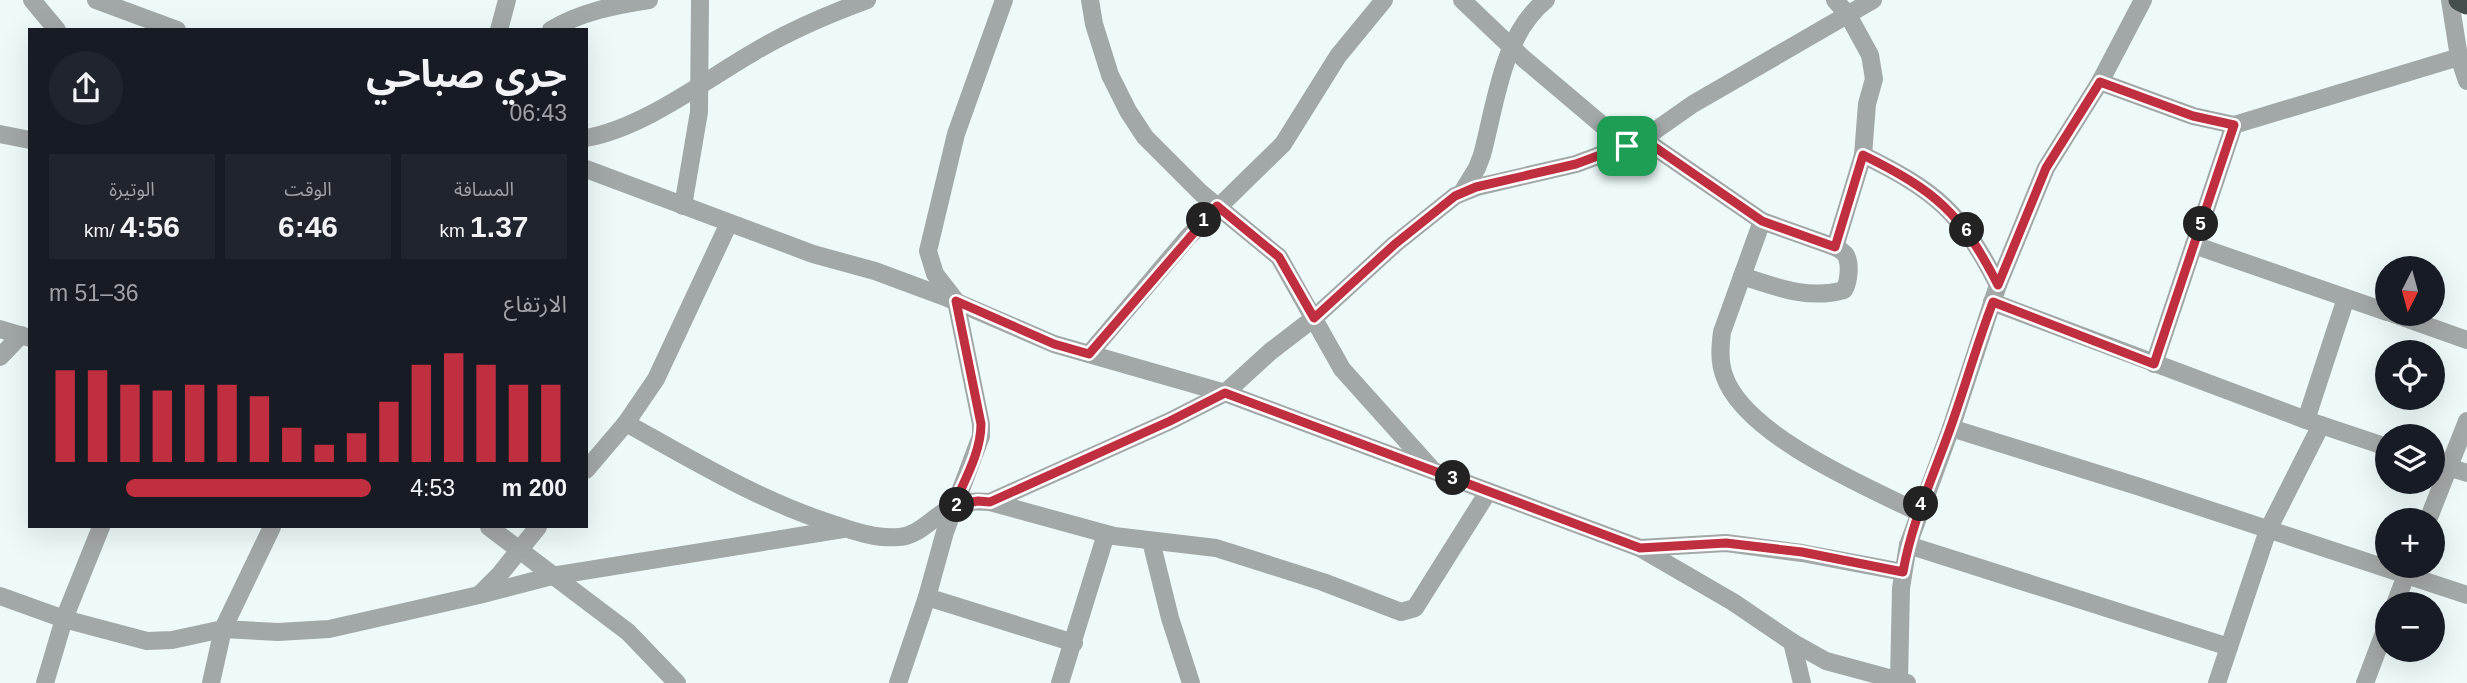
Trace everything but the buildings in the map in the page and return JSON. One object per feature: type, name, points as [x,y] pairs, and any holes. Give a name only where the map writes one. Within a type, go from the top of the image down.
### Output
[{"type":"highway","points":[[2459,0],[2467,4]]},
{"type":"street","points":[[32,0],[55,28]]},
{"type":"street","points":[[96,0],[172,28]]},
{"type":"street","points":[[500,28],[507,0]]},
{"type":"street","points":[[554,28],[564,22],[596,12],[649,0]]},
{"type":"street","points":[[683,206],[696,132],[700,85],[700,0]]},
{"type":"street","points":[[588,138],[616,131],[757,50],[867,0]]},
{"type":"street","points":[[898,683],[954,505],[981,436],[981,424],[956,301],[935,274],[928,251],[929,237],[956,134],[1004,0]]},
{"type":"street","points":[[1090,0],[1094,24],[1110,75],[1145,138],[1201,193],[1279,257],[1347,375],[1432,470]]},
{"type":"street","points":[[1089,354],[1217,206],[1283,144],[1338,56],[1384,0]]},
{"type":"street","points":[[1462,0],[1512,48],[1635,142],[1762,221],[1835,247],[1844,253],[1847,261],[1847,284],[1844,290],[1834,292],[1803,294],[1742,276]]},
{"type":"street","points":[[1463,191],[1477,169],[1482,155],[1512,48],[1533,10],[1546,0]]},
{"type":"street","points":[[1835,0],[1848,15],[1870,55],[1874,79],[1867,104],[1863,155],[1835,247]]},
{"type":"street","points":[[990,502],[1170,421],[1225,393],[1271,351],[1314,318],[1395,244],[1448,200],[1463,191],[1576,164],[1635,142],[1693,104],[1873,0]]},
{"type":"street","points":[[588,170],[813,254],[875,271],[956,301],[1046,340],[1225,393],[1640,548],[1733,602],[1792,642],[1826,660],[1903,682],[1900,588],[1908,545],[1951,428],[1995,293],[2046,168],[2100,82],[2143,0]]},
{"type":"street","points":[[2450,0],[2459,57],[2467,81]]},
{"type":"street","points":[[2100,82],[2193,116],[2234,125],[2459,57]]},
{"type":"street","points":[[2154,364],[2234,125]]},
{"type":"street","points":[[0,134],[28,140]]},
{"type":"street","points":[[1863,155],[1936,197],[1979,247],[1995,293],[2154,364],[2375,443]]},
{"type":"street","points":[[1762,221],[1723,332],[1719,351],[1724,376],[1734,394],[1756,421],[1834,470],[1918,512]]},
{"type":"street","points":[[588,468],[626,423],[656,379],[729,223]]},
{"type":"street","points":[[2194,245],[2375,308]]},
{"type":"street","points":[[2217,683],[2268,530],[2313,422],[2346,298]]},
{"type":"street","points":[[2427,326],[2467,340]]},
{"type":"street","points":[[0,329],[25,336]]},
{"type":"street","points":[[0,357],[25,336]]},
{"type":"street","points":[[2445,457],[2467,421]]},
{"type":"street","points":[[626,423],[732,481],[810,517],[846,528],[889,537],[903,537],[915,532],[954,505],[990,502],[1106,534],[1216,548],[1323,582],[1393,611],[1409,612],[1415,607],[1488,492]]},
{"type":"street","points":[[1951,428],[2140,486],[2268,530],[2375,561]]},
{"type":"street","points":[[2445,466],[2467,473]]},
{"type":"street","points":[[45,683],[64,619],[101,528]]},
{"type":"street","points":[[211,683],[223,629],[272,528]]},
{"type":"street","points":[[490,528],[636,639],[677,683]]},
{"type":"street","points":[[479,595],[537,528]]},
{"type":"street","points":[[0,596],[64,619],[147,641],[172,640],[223,629],[278,632],[329,629],[552,576],[846,528]]},
{"type":"street","points":[[1060,683],[1106,534]]},
{"type":"street","points":[[1151,541],[1170,618],[1191,683]]},
{"type":"street","points":[[1640,548],[1726,543],[1802,552],[1903,572]]},
{"type":"street","points":[[1908,545],[2229,647]]},
{"type":"street","points":[[2425,578],[2467,595]]},
{"type":"street","points":[[927,597],[1074,643]]},
{"type":"street","points":[[1792,642],[1802,683]]},
{"type":"street","points":[[2365,683],[2375,657]]},
{"type":"route","points":[[2100,82],[2193,116],[2234,125],[2154,364],[1993,302],[1951,428],[1918,512],[1903,572],[1802,552],[1726,543],[1640,548],[1225,393],[1170,421],[990,502],[954,505],[981,436],[981,424],[956,301],[1054,344],[1089,354],[1217,206],[1279,257],[1314,318],[1395,244],[1448,200],[1463,191],[1576,164],[1627,146],[1643,139],[1762,221],[1835,247],[1863,155],[1883,164],[1936,197],[1960,220],[1979,247],[1998,285],[2046,168],[2100,82]]}]
